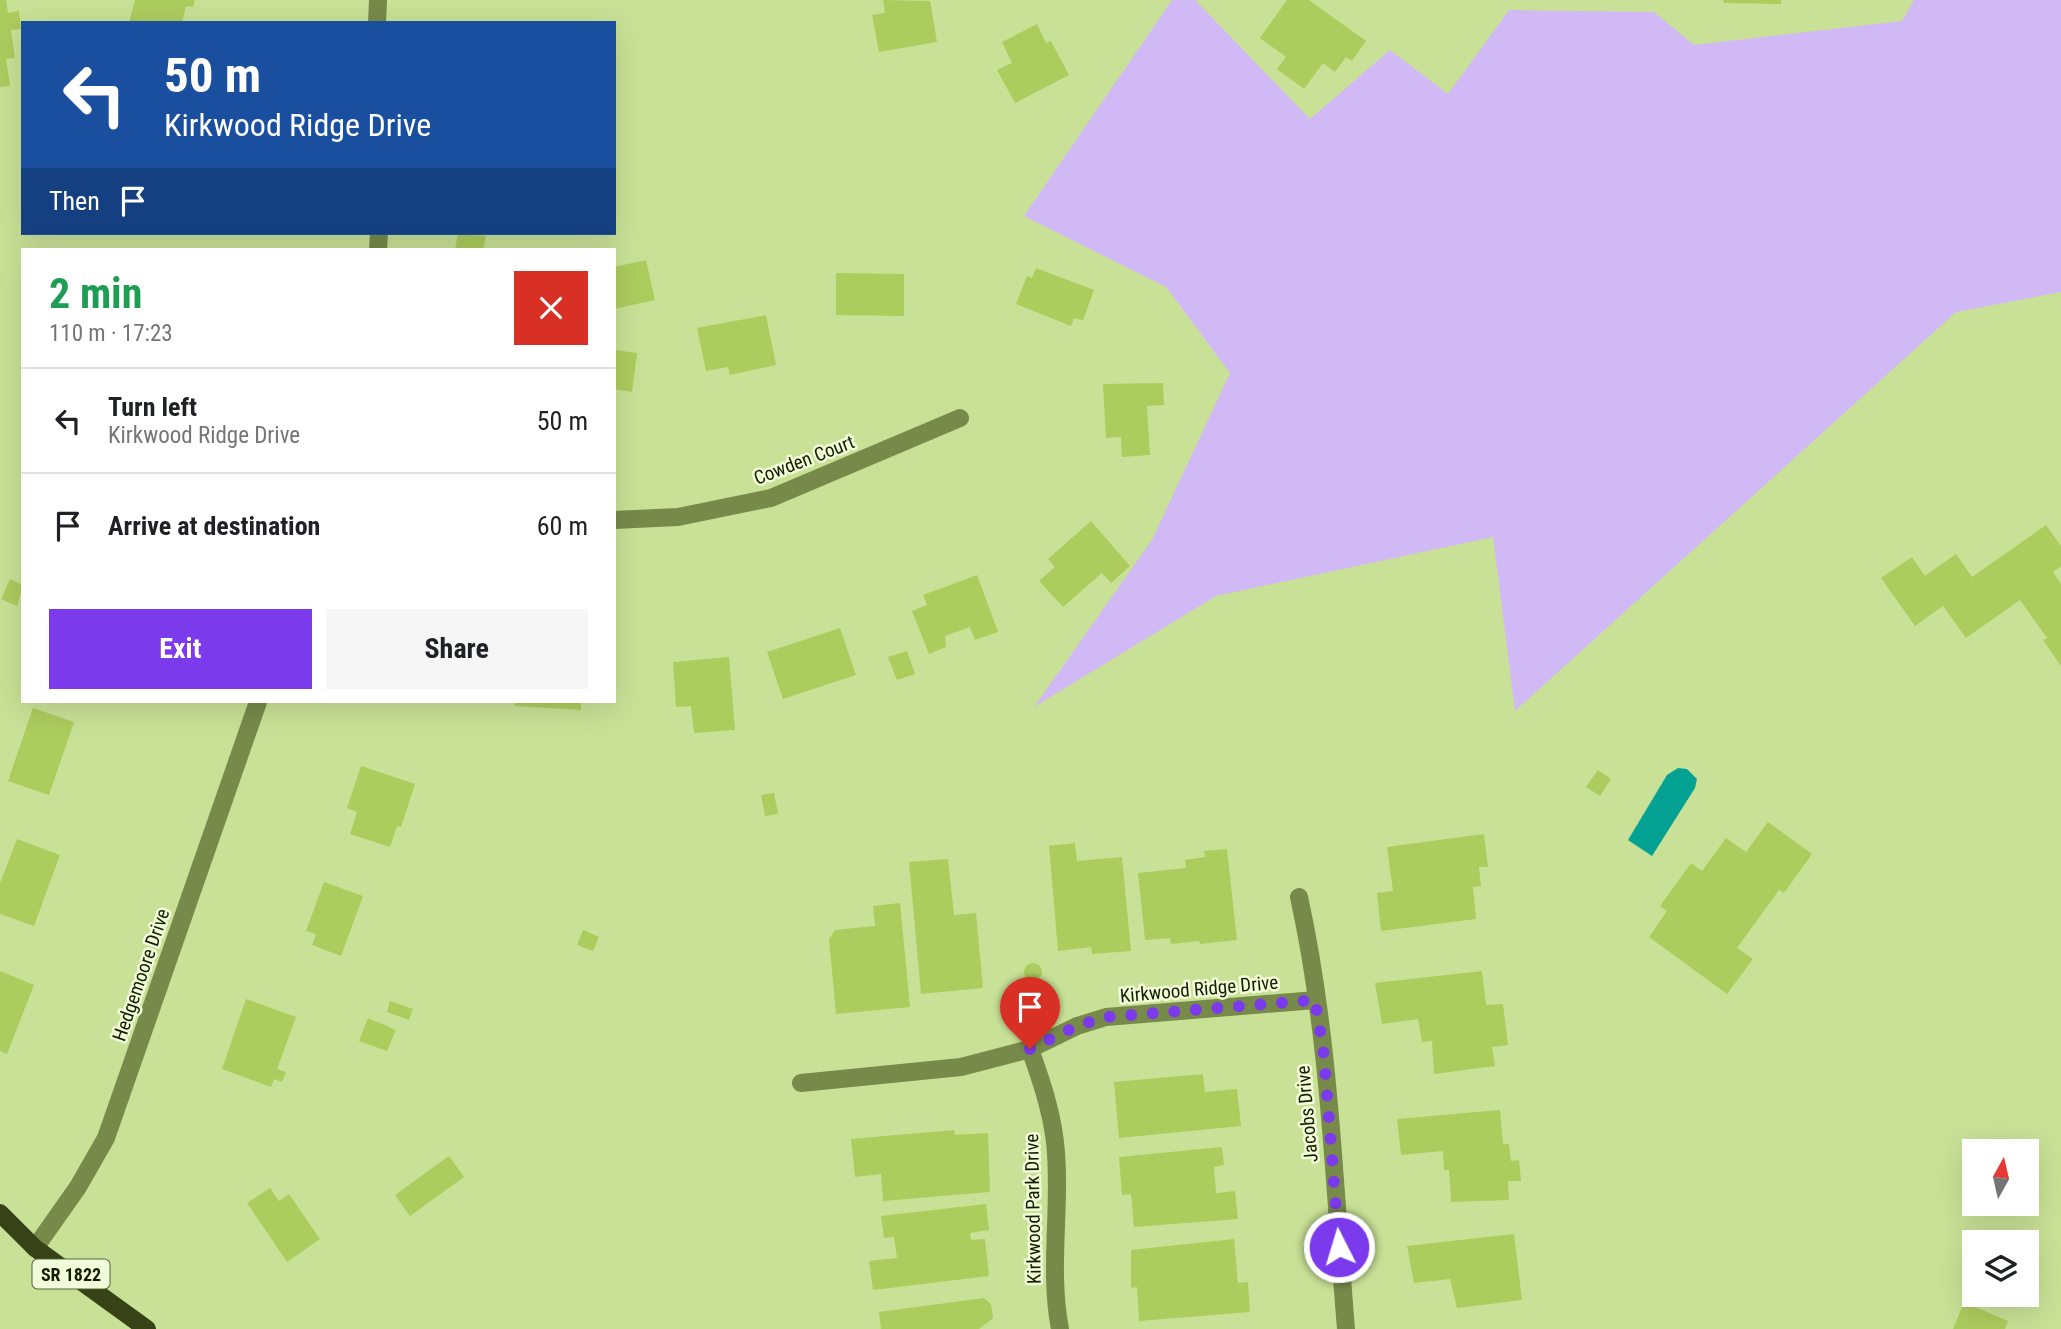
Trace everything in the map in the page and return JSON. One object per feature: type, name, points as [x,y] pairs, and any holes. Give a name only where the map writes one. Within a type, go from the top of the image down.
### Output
[{"type":"main road","name":"SR 1822","points":[[0,1213],[35,1248],[147,1329]]},
{"type":"street","points":[[377,21],[378,0]]},
{"type":"street","name":"Cowden Court","points":[[616,520],[678,517],[771,498],[960,418]]},
{"type":"street","name":"Hedgemoore Drive","points":[[35,1248],[78,1188],[106,1138],[258,703]]},
{"type":"street","name":"Jacobs Drive","points":[[1299,897],[1324,1056],[1346,1329]]},
{"type":"street","name":"Kirkwood Ridge Drive","points":[[801,1083],[961,1067],[1030,1049],[1077,1026],[1106,1017],[1315,1000]]},
{"type":"street","name":"Kirkwood Park Drive","points":[[1030,1049],[1048,1097],[1055,1144],[1055,1269],[1060,1329]]},
{"type":"shaded area","points":[[1172,0],[1195,0],[1310,119],[1390,50],[1448,94],[1509,10],[1654,12],[1694,45],[1902,21],[1914,0],[2061,0],[2061,292],[1956,312],[1515,711],[1493,537],[1216,596],[1034,707],[1152,540],[1230,373],[1166,287],[1024,216]]},
{"type":"water","points":[[1678,768],[1687,769],[1697,779],[1695,788],[1652,856],[1628,840],[1667,775]]},
{"type":"building","points":[[0,0],[6,0],[8,13],[19,11],[21,29],[11,30],[15,58],[6,59],[10,86],[0,87]]},
{"type":"building","points":[[135,0],[195,0],[193,7],[186,6],[182,21],[130,21]]},
{"type":"building","points":[[883,0],[930,1],[937,42],[879,52],[872,15],[885,13]]},
{"type":"building","points":[[1287,0],[1309,0],[1366,41],[1352,61],[1346,57],[1335,72],[1323,63],[1304,89],[1277,69],[1286,57],[1260,38]]},
{"type":"building","points":[[1723,0],[1781,0],[1781,4],[1724,3]]},
{"type":"building","points":[[1037,24],[1046,43],[1051,41],[1069,75],[1015,103],[997,70],[1012,63],[1002,42]]},
{"type":"building","points":[[458,235],[486,236],[483,248],[455,248]]},
{"type":"building","points":[[646,260],[655,300],[616,309],[616,267]]},
{"type":"building","points":[[1036,268],[1094,290],[1083,320],[1074,318],[1071,326],[1016,304],[1027,276],[1032,278]]},
{"type":"building","points":[[836,273],[904,274],[904,316],[836,315]]},
{"type":"building","points":[[766,315],[776,365],[730,375],[728,367],[706,371],[697,328]]},
{"type":"building","points":[[616,350],[637,353],[632,392],[616,389]]},
{"type":"building","points":[[1163,383],[1164,405],[1147,406],[1150,455],[1122,457],[1121,437],[1106,438],[1103,384]]},
{"type":"building","points":[[1091,521],[1130,566],[1111,583],[1102,573],[1063,607],[1039,581],[1055,567],[1048,559]]},
{"type":"building","points":[[2046,525],[2061,546],[2061,566],[2053,572],[2061,584],[2061,666],[2043,640],[2047,638],[2020,600],[1966,638],[1943,606],[1915,626],[1881,578],[1912,557],[1925,576],[1956,554],[1972,577]]},
{"type":"building","points":[[977,575],[998,632],[975,640],[970,627],[945,636],[946,647],[929,654],[912,611],[927,605],[923,595]]},
{"type":"building","points":[[10,579],[21,584],[17,606],[1,599]]},
{"type":"building","points":[[840,628],[856,675],[783,699],[767,652]]},
{"type":"building","points":[[907,651],[915,674],[897,680],[888,657]]},
{"type":"building","points":[[729,657],[735,730],[694,733],[691,706],[676,707],[673,662]]},
{"type":"building","points":[[515,703],[581,703],[581,710],[515,706]]},
{"type":"building","points":[[33,708],[74,722],[49,795],[8,781]]},
{"type":"building","points":[[361,766],[415,784],[401,827],[397,826],[390,847],[350,834],[357,812],[347,808]]},
{"type":"building","points":[[1598,770],[1611,779],[1600,796],[1586,787]]},
{"type":"building","points":[[774,793],[778,814],[765,816],[761,795]]},
{"type":"building","points":[[1768,822],[1812,854],[1784,893],[1779,890],[1737,948],[1753,959],[1727,994],[1649,937],[1667,911],[1660,906],[1691,863],[1702,871],[1726,838],[1746,852]]},
{"type":"building","points":[[1484,834],[1488,867],[1479,867],[1481,886],[1473,887],[1476,919],[1381,931],[1377,893],[1393,891],[1387,847]]},
{"type":"building","points":[[17,839],[60,855],[34,926],[0,914],[0,883]]},
{"type":"building","points":[[1075,843],[1077,861],[1122,857],[1131,951],[1092,954],[1091,947],[1058,951],[1049,846]]},
{"type":"building","points":[[1227,849],[1237,940],[1171,944],[1170,938],[1145,940],[1138,873],[1186,868],[1185,860],[1205,857],[1204,851]]},
{"type":"building","points":[[948,859],[954,915],[976,913],[983,988],[921,994],[909,862]]},
{"type":"building","points":[[324,882],[363,896],[341,956],[312,945],[316,934],[306,931]]},
{"type":"building","points":[[900,903],[910,1007],[836,1014],[829,939],[835,930],[875,926],[873,906]]},
{"type":"building","points":[[583,930],[599,937],[593,951],[577,945]]},
{"type":"building","points":[[1029,963],[1037,963],[1042,972],[1040,979],[1029,981],[1024,976],[1024,968]]},
{"type":"building","points":[[0,971],[34,985],[7,1054],[0,1051]]},
{"type":"building","points":[[1482,971],[1486,1005],[1503,1004],[1508,1045],[1492,1047],[1495,1066],[1434,1074],[1432,1041],[1422,1042],[1418,1019],[1382,1024],[1375,983]]},
{"type":"building","points":[[246,999],[296,1017],[277,1069],[286,1072],[282,1082],[274,1079],[271,1087],[222,1069]]},
{"type":"building","points":[[390,1001],[413,1009],[409,1020],[387,1012]]},
{"type":"building","points":[[368,1018],[396,1030],[387,1051],[359,1041]]},
{"type":"building","points":[[1203,1074],[1205,1092],[1237,1089],[1241,1126],[1119,1138],[1114,1082]]},
{"type":"building","points":[[1500,1110],[1503,1144],[1509,1144],[1511,1161],[1519,1160],[1521,1181],[1508,1181],[1509,1200],[1451,1202],[1449,1170],[1444,1170],[1443,1151],[1401,1155],[1397,1119]]},
{"type":"building","points":[[954,1130],[955,1135],[988,1133],[990,1192],[883,1201],[881,1174],[855,1177],[851,1139]]},
{"type":"building","points":[[1222,1147],[1224,1165],[1214,1167],[1216,1193],[1235,1191],[1238,1219],[1134,1227],[1131,1194],[1122,1195],[1119,1157]]},
{"type":"building","points":[[449,1156],[464,1177],[410,1216],[395,1195]]},
{"type":"building","points":[[270,1188],[279,1201],[289,1194],[320,1239],[287,1262],[247,1203]]},
{"type":"building","points":[[986,1204],[989,1230],[970,1233],[971,1240],[985,1239],[989,1276],[873,1290],[869,1261],[897,1258],[894,1237],[884,1238],[881,1216]]},
{"type":"building","points":[[1514,1234],[1522,1300],[1457,1308],[1450,1279],[1414,1283],[1407,1246]]},
{"type":"building","points":[[1234,1239],[1238,1283],[1248,1282],[1250,1312],[1139,1321],[1137,1287],[1131,1288],[1131,1250]]},
{"type":"building","points":[[984,1298],[991,1304],[993,1318],[979,1329],[881,1329],[879,1312]]},
{"type":"building","points":[[1962,1307],[1976,1307],[2008,1321],[2005,1329],[1953,1329]]},
{"type":"route","points":[[1030,1049],[1077,1026],[1106,1017],[1315,1000],[1324,1056],[1339,1247]]}]
